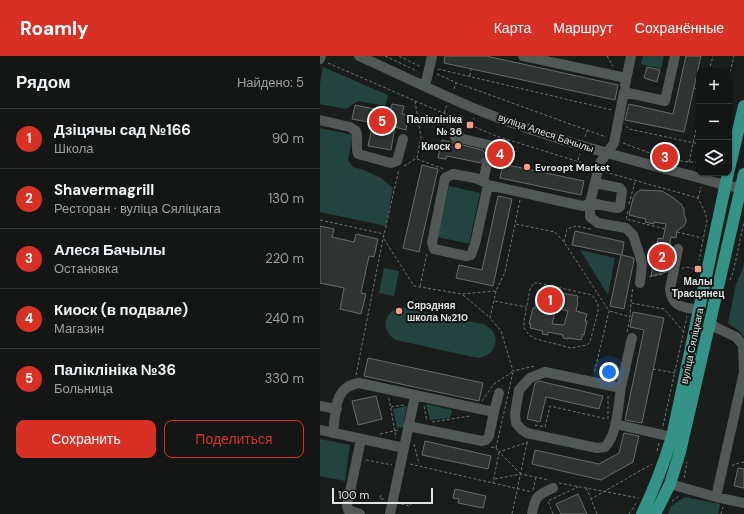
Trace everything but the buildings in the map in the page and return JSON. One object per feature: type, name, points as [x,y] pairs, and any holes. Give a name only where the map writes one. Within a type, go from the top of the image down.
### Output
[{"type":"main road","points":[[732,156],[744,106]]},
{"type":"main road","name":"вуліца Сяліцкага","points":[[655,514],[670,484],[680,452],[744,174]]},
{"type":"main road","name":"вуліца Сяліцкага","points":[[642,514],[665,462],[667,436],[694,309],[727,176]]},
{"type":"street","name":"вуліца Алеся Бачылы","points":[[359,56],[519,126],[607,153],[740,188]]},
{"type":"street","points":[[425,86],[431,69],[432,56]]},
{"type":"street","points":[[523,56],[626,78]]},
{"type":"street","points":[[631,56],[614,140],[600,163],[590,203],[590,217],[598,223],[626,228],[633,235],[642,264],[638,284]]},
{"type":"street","points":[[624,92],[666,101],[676,56]]},
{"type":"street","points":[[320,120],[350,127],[356,131],[358,136],[356,150],[358,154],[391,162],[397,161],[403,139]]},
{"type":"street","points":[[455,137],[489,145],[490,150]]},
{"type":"street","points":[[487,164],[486,183],[475,244],[471,255],[466,256],[434,249],[432,243],[445,178],[452,174],[475,178],[486,183],[521,193],[578,205],[584,206],[590,203],[617,208],[621,204],[622,191],[620,188],[595,183]]},
{"type":"street","points":[[678,249],[670,289],[673,300],[676,304],[694,309]]},
{"type":"street","points":[[709,322],[717,328],[736,337],[743,345],[744,360],[744,372],[716,497]]},
{"type":"street","points":[[621,388],[545,372],[530,378],[519,390],[515,414],[516,423],[527,433],[597,448],[605,447],[608,443],[621,388],[629,335]]},
{"type":"street","points":[[333,433],[339,395],[347,387],[359,383],[416,400],[494,412]]},
{"type":"street","points":[[404,428],[482,441],[486,440],[489,436],[499,393]]},
{"type":"street","points":[[390,514],[400,444],[404,428],[416,400]]},
{"type":"street","points":[[320,406],[337,409]]},
{"type":"street","points":[[612,422],[667,436]]},
{"type":"street","points":[[320,430],[361,439],[400,444]]},
{"type":"street","points":[[360,514],[348,510],[347,506],[361,439]]},
{"type":"street","points":[[532,514],[536,497],[552,484]]},
{"type":"street","points":[[670,484],[744,503]]},
{"type":"path","points":[[385,56],[417,71]]},
{"type":"path","points":[[399,56],[431,69],[457,82],[614,140],[651,153],[689,162],[696,162]]},
{"type":"path","points":[[710,68],[713,56]]},
{"type":"path","points":[[731,68],[734,56]]},
{"type":"path","points":[[323,59],[496,136],[586,164],[594,171],[598,170],[635,182],[698,198],[707,220],[699,262]]},
{"type":"path","points":[[470,76],[472,68]]},
{"type":"path","points":[[431,69],[470,76],[618,117],[629,129],[693,144]]},
{"type":"path","points":[[355,379],[384,234],[400,169],[417,158],[421,137],[415,101]]},
{"type":"path","points":[[689,162],[696,130]]},
{"type":"path","points":[[629,204],[635,182]]},
{"type":"path","points":[[490,318],[496,291],[505,272],[521,193]]},
{"type":"path","points":[[628,211],[626,219],[665,229]]},
{"type":"path","points":[[320,220],[384,234]]},
{"type":"path","points":[[515,224],[555,232],[564,242],[609,311],[594,374]]},
{"type":"path","points":[[564,242],[566,229],[576,226],[591,229]]},
{"type":"path","points":[[677,232],[703,238]]},
{"type":"path","points":[[384,239],[414,286],[462,294],[496,291]]},
{"type":"path","points":[[629,335],[631,303],[638,284],[684,269],[685,267],[698,269]]},
{"type":"path","points":[[538,283],[586,293],[592,295],[596,300],[598,304],[598,311],[590,342],[587,345],[571,348],[536,339],[529,335],[524,328],[530,289],[534,284],[538,283]]},
{"type":"path","points":[[462,294],[490,318],[501,331],[513,371],[496,448]]},
{"type":"path","points":[[596,300],[601,297]]},
{"type":"path","points":[[494,300],[526,308]]},
{"type":"path","points":[[631,303],[664,309],[684,332]]},
{"type":"path","points":[[656,456],[667,436],[675,374],[684,332],[694,309]]},
{"type":"path","points":[[609,311],[630,317]]},
{"type":"path","points":[[479,406],[494,384],[513,371],[536,366]]},
{"type":"path","points":[[653,369],[675,374]]},
{"type":"path","points":[[388,394],[395,430],[400,444]]},
{"type":"path","points":[[390,407],[416,400],[427,422],[474,415]]},
{"type":"path","points":[[531,425],[545,427],[550,406],[612,422]]},
{"type":"path","points":[[379,434],[404,428]]},
{"type":"path","points":[[413,440],[419,466]]},
{"type":"path","points":[[512,514],[527,442]]},
{"type":"path","points":[[489,447],[496,448],[521,474],[552,484],[586,488],[639,498],[629,514]]},
{"type":"path","points":[[493,483],[499,452]]},
{"type":"path","points":[[362,459],[396,466]]},
{"type":"path","points":[[731,467],[735,464],[744,462]]},
{"type":"path","points":[[406,463],[532,492]]},
{"type":"path","points":[[591,498],[654,463],[652,470]]},
{"type":"path","points":[[494,479],[521,474]]},
{"type":"path","points":[[553,514],[548,501],[578,487]]},
{"type":"path","points":[[586,488],[597,514]]},
{"type":"path","points":[[381,495],[380,499],[388,500]]},
{"type":"path","points":[[396,504],[410,506],[411,503]]},
{"type":"green space","points":[[643,56],[664,56],[661,69],[641,64]]},
{"type":"green space","points":[[323,67],[388,95],[385,106],[358,101],[346,109],[320,104],[320,83]]},
{"type":"green space","points":[[320,128],[353,135],[348,160],[353,167],[364,170],[381,178],[393,188],[386,226],[320,212]]},
{"type":"green space","points":[[449,186],[480,193],[469,244],[438,237]]},
{"type":"green space","points":[[580,250],[615,258],[608,295]]},
{"type":"green space","points":[[744,262],[744,337],[739,331],[728,323],[736,284]]},
{"type":"green space","points":[[384,268],[399,271],[394,296],[379,293]]},
{"type":"green space","points":[[401,307],[483,324],[493,332],[496,343],[494,348],[490,353],[478,358],[396,340],[388,332],[386,322],[390,313]]},
{"type":"green space","points":[[426,404],[452,410],[450,418],[430,420]]},
{"type":"green space","points":[[407,406],[403,427],[397,428],[393,409]]},
{"type":"green space","points":[[320,439],[350,445],[345,481],[320,476]]},
{"type":"green space","points":[[685,497],[720,504],[718,514],[668,514],[671,506]]},
{"type":"place","name":"Паліклініка №36","points":[[382,121]]},
{"type":"place","name":"Паліклініка № 36","points":[[470,125]]},
{"type":"place","name":"Киоск","points":[[458,146]]},
{"type":"place","name":"Киоск (в подвале)","points":[[500,154]]},
{"type":"place","name":"Алеся Бачылы","points":[[665,157]]},
{"type":"place","name":"Evroopt Market","points":[[527,167]]},
{"type":"place","name":"Shavermagrill","points":[[662,257]]},
{"type":"place","name":"Малы Трасцянец","points":[[698,269]]},
{"type":"place","name":"Дзіцячы сад №166","points":[[550,300]]},
{"type":"place","name":"Сярэдняя школа №210","points":[[399,311]]}]
